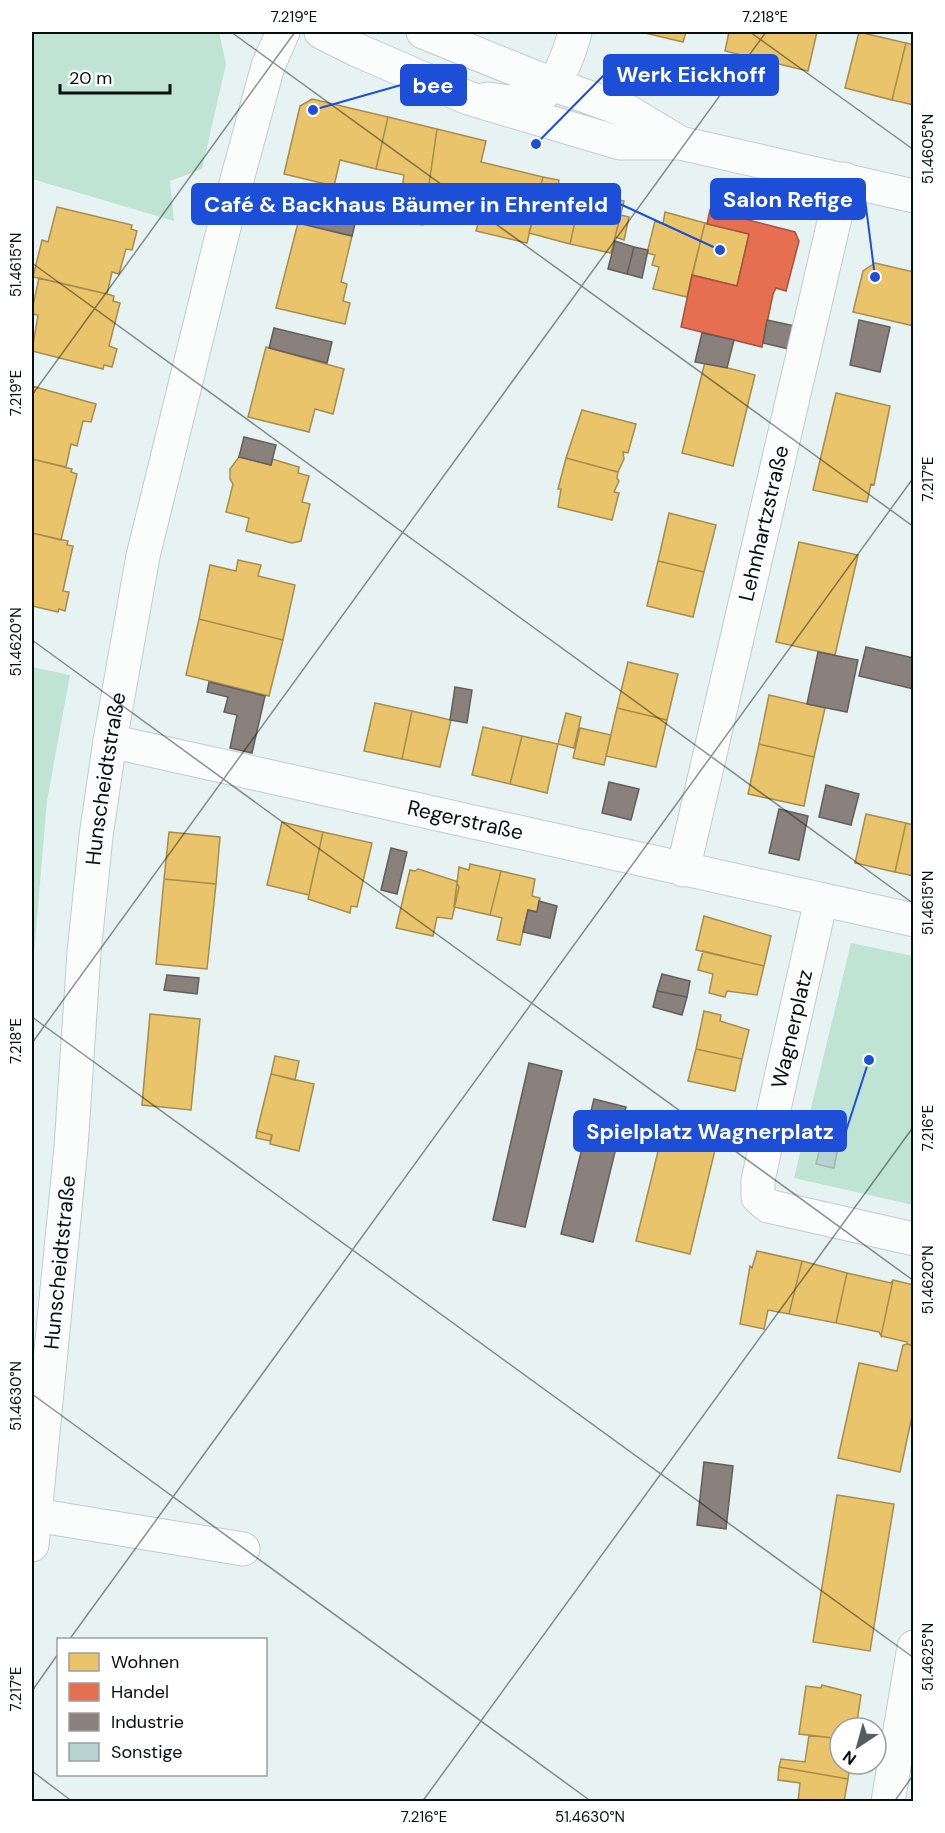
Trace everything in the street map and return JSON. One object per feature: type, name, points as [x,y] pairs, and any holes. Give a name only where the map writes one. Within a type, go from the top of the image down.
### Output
[{"type":"street","name":"Hunscheidtstraße","points":[[33,1530],[69,1159],[84,953],[96,836],[110,741],[146,545],[226,221],[268,66],[283,32]]},
{"type":"street","points":[[321,32],[468,98],[620,143],[680,143],[914,196]]},
{"type":"street","points":[[426,32],[552,84],[627,111],[680,143]]},
{"type":"street","points":[[468,98],[520,102],[538,98],[552,84],[569,54],[575,32]]},
{"type":"street","name":"Lehnhartzstraße","points":[[683,870],[844,179]]},
{"type":"street","name":"Regerstraße","points":[[110,741],[821,900]]},
{"type":"street","points":[[821,900],[914,920]]},
{"type":"street","name":"Wagnerplatz","points":[[821,900],[758,1180],[758,1197],[768,1206],[914,1239]]},
{"type":"street","points":[[33,1530],[243,1549]]},
{"type":"street","points":[[888,1802],[914,1647]]},
{"type":"green space","points":[[32,32],[219,32],[226,64],[202,169],[170,181],[174,221],[32,179]]},
{"type":"green space","points":[[32,667],[70,675],[47,801],[32,977]]},
{"type":"green space","points":[[851,943],[913,956],[913,1205],[794,1178]]},
{"type":"building: Wohnen","points":[[641,32],[686,32],[683,42]]},
{"type":"building: Wohnen","points":[[729,32],[817,32],[808,71],[725,51]]},
{"type":"building: Wohnen","points":[[859,32],[906,43],[892,100],[845,88]]},
{"type":"building: Wohnen","points":[[906,43],[914,45],[914,105],[892,100]]},
{"type":"building: Wohnen","points":[[312,99],[388,117],[376,169],[340,160],[334,186],[284,174],[300,106]]},
{"type":"building: Wohnen","points":[[388,117],[437,129],[423,225],[397,221],[404,175],[376,169]]},
{"type":"building: Wohnen","points":[[437,129],[486,141],[481,162],[543,177],[527,243],[476,231],[483,206],[440,196],[437,214],[425,212]]},
{"type":"building: Wohnen","points":[[543,177],[559,180],[558,186],[582,191],[570,244],[529,233]]},
{"type":"building: Wohnen","points":[[582,191],[624,201],[611,253],[570,244]]},
{"type":"building: Wohnen","points":[[57,207],[132,225],[131,229],[137,231],[132,250],[126,249],[119,274],[112,272],[107,294],[33,277],[42,240],[48,242]]},
{"type":"building: Wohnen","points":[[665,212],[705,223],[687,297],[653,289],[659,267],[652,265],[655,255],[647,253],[655,221],[663,224]]},
{"type":"building: Wohnen","points":[[621,215],[629,217],[624,240],[615,237]]},
{"type":"building: Wohnen","points":[[298,223],[352,236],[341,282],[347,284],[343,301],[350,303],[345,324],[276,308]]},
{"type":"building: Wohnen","points":[[705,223],[749,234],[737,286],[692,275]]},
{"type":"building: Wohnen","points":[[875,263],[914,272],[914,326],[853,312],[863,271]]},
{"type":"building: Wohnen","points":[[39,278],[114,296],[113,301],[120,303],[109,346],[117,349],[112,367],[104,365],[103,369],[32,351],[38,315],[32,314],[32,310]]},
{"type":"building: Wohnen","points":[[266,347],[344,369],[333,414],[315,409],[309,432],[248,417]]},
{"type":"building: Wohnen","points":[[705,362],[755,375],[733,466],[682,453]]},
{"type":"building: Wohnen","points":[[32,386],[96,404],[91,422],[83,421],[77,446],[71,444],[66,467],[32,459]]},
{"type":"building: Wohnen","points":[[836,393],[890,406],[874,485],[871,484],[867,502],[813,490]]},
{"type":"building: Wohnen","points":[[582,410],[636,424],[628,453],[623,452],[624,459],[618,472],[566,458]]},
{"type":"building: Wohnen","points":[[239,457],[271,465],[272,459],[299,467],[298,473],[309,476],[302,502],[310,504],[301,541],[292,543],[246,531],[249,518],[226,512],[233,484],[230,479],[230,469]]},
{"type":"building: Wohnen","points":[[566,458],[618,472],[619,481],[614,492],[619,493],[612,520],[558,507],[561,489],[558,489]]},
{"type":"building: Wohnen","points":[[32,459],[72,469],[71,472],[77,474],[61,540],[32,533]]},
{"type":"building: Wohnen","points":[[669,513],[716,525],[704,572],[658,561]]},
{"type":"building: Wohnen","points":[[32,533],[68,541],[67,545],[73,546],[63,591],[69,592],[65,611],[59,609],[58,612],[32,606]]},
{"type":"building: Wohnen","points":[[799,542],[858,555],[835,655],[776,642]]},
{"type":"building: Wohnen","points":[[238,560],[261,565],[258,576],[295,585],[283,640],[199,619],[210,565],[236,571]]},
{"type":"building: Wohnen","points":[[658,561],[704,572],[693,617],[647,606]]},
{"type":"building: Wohnen","points":[[199,619],[283,640],[269,696],[186,675]]},
{"type":"building: Wohnen","points":[[628,662],[678,674],[667,720],[617,708]]},
{"type":"building: Wohnen","points":[[769,695],[825,708],[814,757],[759,744]]},
{"type":"building: Wohnen","points":[[375,703],[412,711],[402,759],[364,751]]},
{"type":"building: Wohnen","points":[[617,708],[667,720],[656,767],[606,756]]},
{"type":"building: Wohnen","points":[[412,711],[451,720],[440,767],[402,759]]},
{"type":"building: Wohnen","points":[[566,713],[581,717],[574,748],[558,744]]},
{"type":"building: Wohnen","points":[[483,727],[522,736],[510,784],[472,775]]},
{"type":"building: Wohnen","points":[[580,728],[611,735],[604,765],[573,758]]},
{"type":"building: Wohnen","points":[[522,736],[558,744],[547,793],[510,784]]},
{"type":"building: Wohnen","points":[[759,744],[814,757],[804,806],[748,794]]},
{"type":"building: Wohnen","points":[[866,814],[906,823],[895,872],[855,863]]},
{"type":"building: Wohnen","points":[[282,822],[323,832],[309,895],[267,885]]},
{"type":"building: Wohnen","points":[[906,823],[914,825],[914,876],[895,872]]},
{"type":"building: Wohnen","points":[[169,832],[220,837],[216,884],[164,879]]},
{"type":"building: Wohnen","points":[[323,832],[372,843],[357,907],[351,906],[350,913],[308,899]]},
{"type":"building: Wohnen","points":[[470,864],[501,871],[490,915],[454,907],[459,867],[469,870]]},
{"type":"building: Wohnen","points":[[418,869],[456,881],[459,887],[452,919],[437,917],[433,936],[396,928],[410,870]]},
{"type":"building: Wohnen","points":[[501,871],[535,879],[532,896],[540,898],[537,912],[528,910],[520,945],[497,940],[502,918],[490,915]]},
{"type":"building: Wohnen","points":[[164,879],[216,884],[207,969],[156,964]]},
{"type":"building: Wohnen","points":[[704,916],[771,936],[764,966],[696,950]]},
{"type":"building: Wohnen","points":[[703,951],[764,966],[757,995],[727,991],[725,997],[709,993],[713,974],[698,970]]},
{"type":"building: Wohnen","points":[[704,1011],[721,1015],[720,1021],[749,1030],[742,1059],[696,1049]]},
{"type":"building: Wohnen","points":[[150,1014],[200,1019],[191,1110],[142,1105]]},
{"type":"building: Wohnen","points":[[696,1049],[742,1059],[735,1091],[688,1081]]},
{"type":"building: Wohnen","points":[[275,1056],[299,1061],[295,1080],[271,1074]]},
{"type":"building: Wohnen","points":[[271,1074],[314,1084],[299,1151],[270,1144],[272,1135],[257,1131]]},
{"type":"building: Wohnen","points":[[667,1115],[720,1129],[690,1254],[636,1241]]},
{"type":"building: Wohnen","points":[[257,1131],[272,1135],[270,1141],[256,1138]]},
{"type":"building: Wohnen","points":[[757,1251],[802,1261],[789,1314],[768,1310],[764,1329],[740,1324],[750,1266],[752,1268]]},
{"type":"building: Wohnen","points":[[802,1261],[847,1273],[836,1323],[789,1314]]},
{"type":"building: Wohnen","points":[[847,1273],[891,1283],[893,1280],[881,1336],[879,1332],[836,1323]]},
{"type":"building: Wohnen","points":[[893,1280],[914,1285],[914,1346],[881,1336]]},
{"type":"building: Wohnen","points":[[903,1345],[914,1346],[914,1407],[900,1472],[838,1458],[859,1363],[897,1371]]},
{"type":"building: Wohnen","points":[[837,1495],[894,1504],[870,1651],[813,1642]]},
{"type":"building: Wohnen","points":[[822,1685],[861,1695],[858,1716],[828,1716],[828,1738],[799,1734],[806,1686],[821,1688]]},
{"type":"building: Wohnen","points":[[809,1735],[828,1737],[828,1776],[779,1767],[781,1759],[805,1762]]},
{"type":"building: Wohnen","points":[[779,1767],[848,1779],[844,1802],[798,1802],[800,1783],[778,1780]]},
{"type":"building: Wohnen","points":[[831,1776],[848,1776],[848,1779]]},
{"type":"building: Handel","points":[[710,210],[795,232],[799,241],[786,291],[776,288],[773,294],[762,347],[681,327],[692,275],[737,286],[749,234],[707,224]]},
{"type":"building: Industrie","points":[[301,207],[356,220],[352,236],[298,223]]},
{"type":"building: Industrie","points":[[615,241],[634,247],[627,274],[608,269]]},
{"type":"building: Industrie","points":[[634,247],[648,250],[642,278],[627,274]]},
{"type":"building: Industrie","points":[[767,320],[795,326],[789,349],[763,343]]},
{"type":"building: Industrie","points":[[859,320],[890,327],[880,372],[850,365]]},
{"type":"building: Industrie","points":[[274,328],[332,342],[327,363],[269,348]]},
{"type":"building: Industrie","points":[[702,333],[734,340],[727,368],[695,362]]},
{"type":"building: Industrie","points":[[244,437],[276,445],[271,465],[239,457]]},
{"type":"building: Industrie","points":[[866,647],[914,658],[914,689],[859,676]]},
{"type":"building: Industrie","points":[[818,652],[858,660],[847,712],[807,704]]},
{"type":"building: Industrie","points":[[209,682],[265,696],[252,753],[230,748],[237,715],[224,712],[228,697],[207,692]]},
{"type":"building: Industrie","points":[[455,687],[472,690],[467,723],[450,720]]},
{"type":"building: Industrie","points":[[609,782],[639,789],[631,820],[602,813]]},
{"type":"building: Industrie","points":[[826,785],[859,794],[851,825],[819,817]]},
{"type":"building: Industrie","points":[[779,809],[808,816],[799,860],[769,853]]},
{"type":"building: Industrie","points":[[391,848],[407,852],[397,894],[381,890]]},
{"type":"building: Industrie","points":[[539,901],[557,906],[550,938],[523,932],[528,910],[537,912]]},
{"type":"building: Industrie","points":[[662,974],[690,981],[687,997],[657,991]]},
{"type":"building: Industrie","points":[[167,975],[199,978],[197,994],[164,990]]},
{"type":"building: Industrie","points":[[657,991],[687,997],[682,1015],[653,1007]]},
{"type":"building: Industrie","points":[[529,1063],[562,1071],[525,1227],[493,1220]]},
{"type":"building: Industrie","points":[[594,1099],[626,1107],[593,1242],[561,1234]]},
{"type":"building: Industrie","points":[[704,1462],[733,1466],[726,1529],[697,1525]]},
{"type":"building: Sonstige","points":[[820,1148],[837,1152],[834,1168],[816,1164]]},
{"type":"place","name":"bee","points":[[313,110]]},
{"type":"place","name":"Werk Eickhoff","points":[[536,144]]},
{"type":"place","name":"Café & Backhaus Bäumer in Ehrenfeld","points":[[720,250]]},
{"type":"place","name":"Salon Refige","points":[[875,277]]},
{"type":"place","name":"Spielplatz Wagnerplatz","points":[[869,1060]]}]
